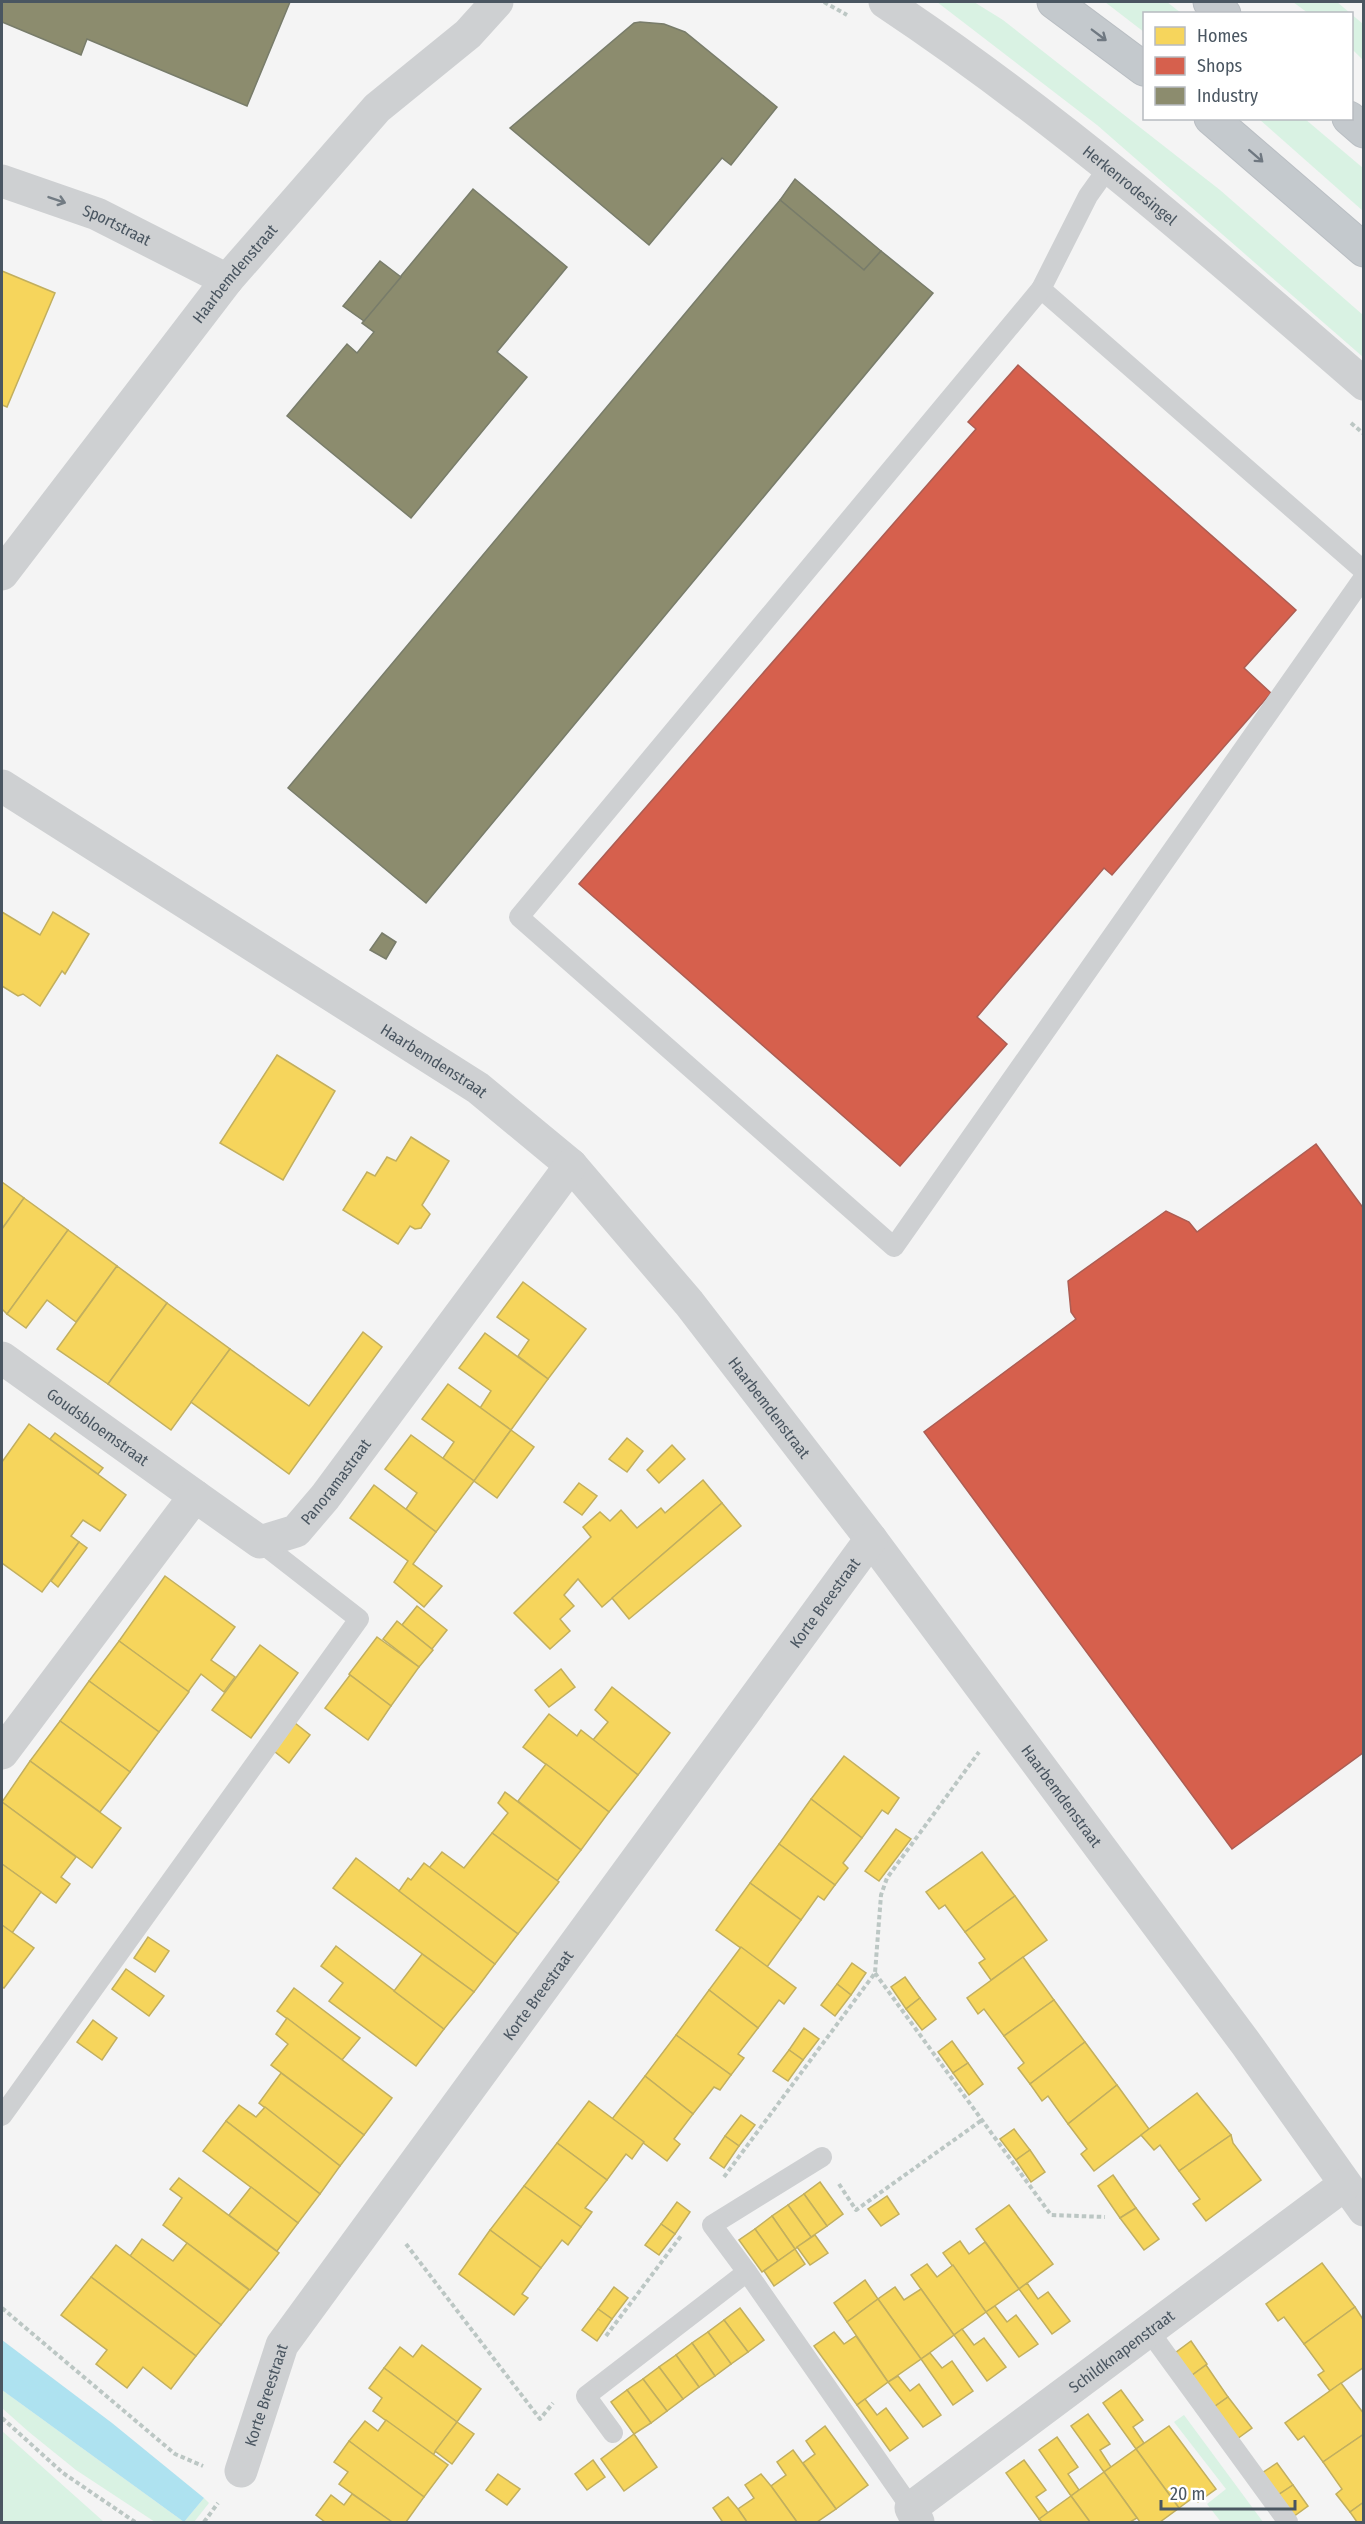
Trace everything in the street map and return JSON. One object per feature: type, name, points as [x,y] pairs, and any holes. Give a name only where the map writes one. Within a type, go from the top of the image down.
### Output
[{"type":"highway","points":[[1054,2],[1143,68]]},
{"type":"highway","points":[[1210,2],[1222,12]]},
{"type":"highway","points":[[1213,120],[1364,250]]},
{"type":"highway","points":[[1351,120],[1364,131]]},
{"type":"street","name":"Haarbemdenstraat","points":[[2,574],[227,280],[377,108],[468,34],[497,2]]},
{"type":"street","name":"Herkenrodesingel","points":[[885,2],[956,48],[1190,232],[1364,384]]},
{"type":"street","name":"Sportstraat","points":[[2,181],[97,214],[227,280]]},
{"type":"street","name":"Haarbemdenstraat","points":[[2,786],[478,1088],[571,1165],[689,1303],[871,1539],[1247,2046],[1354,2198]]},
{"type":"street","name":"Panoramastraat","points":[[261,1542],[296,1531],[325,1497],[571,1165]]},
{"type":"street","name":"Goudsbloemstraat","points":[[2,1358],[195,1497]]},
{"type":"street","points":[[2,1753],[195,1497],[261,1542]]},
{"type":"street","name":"Korte Breestraat","points":[[241,2471],[282,2345],[871,1539]]},
{"type":"street","name":"Schildknapenstraat","points":[[914,2515],[1149,2331],[1354,2198]]},
{"type":"lane","points":[[1108,168],[1088,196],[1041,289],[519,917],[894,1247],[1364,577]]},
{"type":"lane","points":[[1041,289],[1364,571]]},
{"type":"lane","points":[[2,2116],[359,1619],[261,1542]]},
{"type":"lane","points":[[822,2157],[712,2225],[747,2272],[914,2515]]},
{"type":"lane","points":[[613,2433],[586,2396],[747,2272]]},
{"type":"lane","points":[[1149,2331],[1287,2523]]},
{"type":"path","points":[[717,2186],[875,1973],[881,1894],[887,1878],[1005,1719]]},
{"type":"path","points":[[875,1973],[1051,2215],[1105,2217]]},
{"type":"path","points":[[822,2157],[856,2210],[982,2120]]},
{"type":"path","points":[[380,2210],[540,2419],[555,2401]]},
{"type":"path","points":[[599,2345],[683,2233]]},
{"type":"path","points":[[2,2308],[176,2454],[205,2467]]},
{"type":"path","points":[[2,2418],[63,2473],[135,2523]]},
{"type":"green space","points":[[937,2],[974,2],[1003,20],[1220,190],[1363,315],[1363,357],[1097,125]]},
{"type":"green space","points":[[1105,2],[1167,2],[1180,12],[1143,12],[1143,31]]},
{"type":"green space","points":[[1293,2],[1337,2],[1349,12],[1307,12]]},
{"type":"green space","points":[[1353,16],[1363,24],[1363,60],[1353,50]]},
{"type":"green space","points":[[1260,120],[1306,120],[1363,168],[1363,211]]},
{"type":"green space","points":[[2,2390],[184,2522],[155,2522],[76,2470],[2,2408]]},
{"type":"green space","points":[[1184,2415],[1263,2522],[1221,2522],[1207,2504],[1226,2489],[1174,2422]]},
{"type":"green space","points":[[2,2431],[104,2522],[2,2522]]},
{"type":"green space","points":[[204,2498],[209,2503],[194,2522],[184,2522]]},
{"type":"water","points":[[2,2340],[112,2423],[204,2498],[184,2522],[2,2390]]},
{"type":"building: Homes","points":[[2,271],[55,293],[7,407],[2,405]]},
{"type":"building: Homes","points":[[2,912],[40,935],[53,912],[89,934],[65,974],[62,971],[40,1006],[23,994],[18,996],[2,986]]},
{"type":"building: Homes","points":[[277,1055],[335,1091],[283,1180],[220,1143]]},
{"type":"building: Homes","points":[[411,1137],[449,1161],[422,1205],[430,1214],[421,1228],[415,1229],[410,1226],[398,1244],[343,1210],[367,1172],[375,1176],[387,1157],[396,1161]]},
{"type":"building: Homes","points":[[2,1182],[24,1198],[2,1229]]},
{"type":"building: Homes","points":[[24,1198],[68,1230],[7,1314],[2,1309],[2,1229]]},
{"type":"building: Homes","points":[[68,1230],[117,1266],[76,1322],[47,1300],[26,1328],[7,1314]]},
{"type":"building: Homes","points":[[117,1266],[167,1303],[108,1384],[57,1349]]},
{"type":"building: Homes","points":[[523,1282],[586,1329],[548,1379],[518,1356],[529,1340],[497,1317]]},
{"type":"building: Homes","points":[[167,1303],[230,1349],[171,1430],[108,1384]]},
{"type":"building: Homes","points":[[363,1332],[382,1347],[289,1474],[191,1402],[230,1349],[309,1406]]},
{"type":"building: Homes","points":[[485,1333],[548,1379],[511,1430],[480,1408],[491,1391],[459,1368]]},
{"type":"building: Homes","points":[[448,1384],[511,1430],[474,1481],[443,1458],[454,1442],[422,1419]]},
{"type":"building: Homes","points":[[29,1424],[126,1495],[100,1531],[83,1520],[71,1536],[79,1542],[42,1592],[2,1563],[2,1462]]},
{"type":"building: Homes","points":[[511,1430],[534,1447],[497,1498],[474,1481]]},
{"type":"building: Homes","points":[[55,1433],[103,1468],[98,1474],[50,1439]]},
{"type":"building: Homes","points":[[411,1435],[474,1481],[436,1532],[406,1509],[417,1493],[385,1469]]},
{"type":"building: Homes","points":[[627,1438],[643,1451],[627,1472],[609,1459]]},
{"type":"building: Homes","points":[[672,1445],[685,1459],[659,1483],[647,1470]]},
{"type":"building: Homes","points":[[703,1480],[722,1503],[602,1607],[578,1579],[564,1595],[574,1606],[560,1619],[570,1631],[550,1649],[514,1613],[591,1537],[583,1527],[600,1512],[610,1521],[621,1510],[637,1528],[661,1508],[665,1513]]},
{"type":"building: Homes","points":[[579,1483],[597,1496],[582,1515],[564,1502]]},
{"type":"building: Homes","points":[[374,1485],[436,1532],[413,1564],[442,1586],[424,1607],[394,1582],[408,1561],[350,1518]]},
{"type":"building: Homes","points":[[722,1503],[741,1526],[629,1619],[612,1598]]},
{"type":"building: Homes","points":[[79,1542],[87,1548],[58,1587],[51,1581]]},
{"type":"building: Homes","points":[[165,1576],[235,1627],[211,1660],[235,1677],[224,1692],[201,1674],[188,1692],[119,1641]]},
{"type":"building: Homes","points":[[417,1606],[447,1630],[432,1649],[402,1625]]},
{"type":"building: Homes","points":[[397,1621],[433,1650],[419,1667],[383,1639]]},
{"type":"building: Homes","points":[[377,1637],[419,1667],[391,1706],[349,1674]]},
{"type":"building: Homes","points":[[119,1641],[189,1692],[159,1732],[89,1681]]},
{"type":"building: Homes","points":[[260,1645],[298,1673],[251,1738],[212,1710]]},
{"type":"building: Homes","points":[[561,1669],[575,1687],[549,1707],[535,1690]]},
{"type":"building: Homes","points":[[350,1675],[391,1706],[368,1740],[325,1708]]},
{"type":"building: Homes","points":[[89,1681],[159,1732],[130,1772],[60,1721]]},
{"type":"building: Homes","points":[[612,1687],[670,1733],[638,1775],[593,1740],[608,1722],[595,1710]]},
{"type":"building: Homes","points":[[549,1714],[577,1736],[581,1730],[638,1775],[609,1812],[523,1747]]},
{"type":"building: Homes","points":[[60,1721],[130,1772],[100,1812],[30,1761]]},
{"type":"building: Homes","points":[[295,1723],[310,1735],[289,1763],[274,1751]]},
{"type":"building: Homes","points":[[844,1756],[899,1798],[888,1814],[882,1810],[862,1838],[811,1799]]},
{"type":"building: Homes","points":[[30,1761],[121,1828],[92,1868],[2,1802]]},
{"type":"building: Homes","points":[[546,1764],[609,1812],[581,1850],[518,1801]]},
{"type":"building: Homes","points":[[505,1792],[581,1850],[557,1881],[492,1833],[508,1813],[498,1803]]},
{"type":"building: Homes","points":[[811,1799],[862,1838],[843,1863],[848,1868],[835,1885],[779,1844]]},
{"type":"building: Homes","points":[[2,1802],[76,1857],[61,1877],[70,1884],[56,1903],[2,1864]]},
{"type":"building: Homes","points":[[896,1829],[911,1839],[879,1881],[865,1871]]},
{"type":"building: Homes","points":[[492,1833],[559,1882],[518,1934],[429,1868],[442,1852],[464,1868]]},
{"type":"building: Homes","points":[[779,1844],[835,1885],[824,1900],[818,1896],[801,1920],[750,1883]]},
{"type":"building: Homes","points":[[982,1852],[1015,1896],[965,1932],[945,1905],[939,1909],[926,1892]]},
{"type":"building: Homes","points":[[356,1858],[495,1964],[474,1992],[333,1888]]},
{"type":"building: Homes","points":[[424,1863],[518,1934],[495,1964],[399,1891],[408,1878],[411,1880]]},
{"type":"building: Homes","points":[[2,1864],[41,1892],[12,1933],[2,1925]]},
{"type":"building: Homes","points":[[750,1883],[801,1920],[767,1967],[716,1930]]},
{"type":"building: Homes","points":[[1015,1896],[1047,1940],[991,1980],[979,1963],[985,1959],[965,1932]]},
{"type":"building: Homes","points":[[2,1925],[34,1948],[4,1988],[2,1987]]},
{"type":"building: Homes","points":[[148,1937],[169,1951],[155,1972],[134,1958]]},
{"type":"building: Homes","points":[[336,1946],[444,2029],[416,2066],[329,2001],[343,1983],[321,1966]]},
{"type":"building: Homes","points":[[741,1947],[796,1988],[784,2004],[779,2000],[758,2028],[709,1990]]},
{"type":"building: Homes","points":[[422,1954],[474,1992],[444,2029],[394,1991]]},
{"type":"building: Homes","points":[[1023,1957],[1054,2000],[1004,2036],[984,2009],[978,2014],[967,1998]]},
{"type":"building: Homes","points":[[852,1963],[866,1973],[851,1995],[837,1984]]},
{"type":"building: Homes","points":[[126,1969],[164,1996],[149,2016],[112,1989]]},
{"type":"building: Homes","points":[[905,1977],[920,1998],[906,2009],[891,1987]]},
{"type":"building: Homes","points":[[837,1984],[851,1995],[835,2016],[821,2005]]},
{"type":"building: Homes","points":[[294,1988],[360,2038],[342,2060],[277,2011]]},
{"type":"building: Homes","points":[[709,1990],[758,2028],[738,2054],[744,2058],[731,2075],[676,2035]]},
{"type":"building: Homes","points":[[920,1998],[936,2019],[922,2030],[906,2009]]},
{"type":"building: Homes","points":[[1054,2000],[1085,2042],[1030,2084],[1018,2068],[1024,2063],[1004,2036]]},
{"type":"building: Homes","points":[[287,2018],[392,2098],[364,2135],[271,2065],[288,2044],[276,2034]]},
{"type":"building: Homes","points":[[93,2020],[117,2038],[102,2060],[77,2042]]},
{"type":"building: Homes","points":[[804,2028],[819,2039],[803,2060],[789,2050]]},
{"type":"building: Homes","points":[[676,2035],[731,2075],[720,2090],[714,2087],[693,2114],[645,2076]]},
{"type":"building: Homes","points":[[952,2041],[968,2063],[953,2073],[938,2052]]},
{"type":"building: Homes","points":[[1085,2042],[1117,2085],[1068,2124],[1048,2096],[1042,2101],[1030,2084]]},
{"type":"building: Homes","points":[[789,2050],[803,2060],[788,2081],[773,2071]]},
{"type":"building: Homes","points":[[968,2063],[983,2084],[969,2095],[953,2073]]},
{"type":"building: Homes","points":[[281,2073],[364,2135],[340,2166],[259,2103]]},
{"type":"building: Homes","points":[[645,2076],[693,2114],[674,2139],[680,2144],[667,2161],[612,2119]]},
{"type":"building: Homes","points":[[1117,2085],[1149,2129],[1094,2171],[1081,2154],[1087,2149],[1068,2124]]},
{"type":"building: Homes","points":[[1197,2093],[1231,2135],[1179,2171],[1160,2145],[1154,2150],[1141,2135]]},
{"type":"building: Homes","points":[[589,2101],[644,2142],[632,2159],[626,2154],[607,2180],[557,2143]]},
{"type":"building: Homes","points":[[239,2105],[256,2117],[265,2107],[340,2166],[320,2194],[226,2121]]},
{"type":"building: Homes","points":[[741,2115],[755,2125],[739,2146],[725,2136]]},
{"type":"building: Homes","points":[[226,2121],[320,2194],[298,2223],[203,2151]]},
{"type":"building: Homes","points":[[1014,2129],[1030,2150],[1016,2160],[1000,2139]]},
{"type":"building: Homes","points":[[1231,2135],[1233,2143],[1261,2180],[1206,2221],[1193,2204],[1200,2199],[1179,2171]]},
{"type":"building: Homes","points":[[725,2136],[739,2146],[724,2168],[710,2158]]},
{"type":"building: Homes","points":[[557,2143],[607,2180],[585,2208],[592,2212],[581,2227],[524,2186]]},
{"type":"building: Homes","points":[[1030,2150],[1045,2172],[1031,2182],[1016,2160]]},
{"type":"building: Homes","points":[[1113,2175],[1136,2208],[1120,2218],[1098,2186]]},
{"type":"building: Homes","points":[[179,2178],[279,2253],[250,2290],[163,2225],[182,2198],[170,2189]]},
{"type":"building: Homes","points":[[820,2182],[843,2214],[827,2226],[804,2194]]},
{"type":"building: Homes","points":[[524,2186],[581,2227],[568,2245],[562,2240],[541,2268],[490,2230]]},
{"type":"building: Homes","points":[[251,2187],[298,2223],[277,2251],[229,2215]]},
{"type":"building: Homes","points":[[804,2194],[827,2226],[811,2237],[788,2205]]},
{"type":"building: Homes","points":[[887,2196],[899,2214],[881,2226],[868,2209]]},
{"type":"building: Homes","points":[[677,2202],[690,2212],[675,2234],[661,2224]]},
{"type":"building: Homes","points":[[788,2205],[811,2237],[795,2249],[772,2216]]},
{"type":"building: Homes","points":[[1009,2205],[1053,2264],[1019,2289],[976,2229]]},
{"type":"building: Homes","points":[[1136,2208],[1159,2239],[1144,2250],[1120,2218]]},
{"type":"building: Homes","points":[[772,2216],[795,2249],[778,2261],[755,2229]]},
{"type":"building: Homes","points":[[661,2224],[675,2234],[659,2255],[645,2245]]},
{"type":"building: Homes","points":[[755,2229],[778,2261],[762,2272],[739,2240]]},
{"type":"building: Homes","points":[[490,2230],[541,2268],[522,2294],[528,2298],[514,2315],[459,2274]]},
{"type":"building: Homes","points":[[815,2235],[828,2253],[810,2265],[797,2247]]},
{"type":"building: Homes","points":[[142,2239],[173,2261],[187,2243],[249,2290],[221,2325],[130,2256]]},
{"type":"building: Homes","points":[[960,2241],[969,2254],[985,2242],[1019,2289],[986,2312],[943,2253]]},
{"type":"building: Homes","points":[[116,2245],[221,2325],[196,2356],[91,2277]]},
{"type":"building: Homes","points":[[795,2249],[805,2264],[774,2286],[764,2271]]},
{"type":"building: Homes","points":[[1322,2263],[1355,2307],[1304,2344],[1284,2317],[1278,2321],[1266,2304]]},
{"type":"building: Homes","points":[[927,2264],[937,2277],[953,2265],[986,2312],[954,2335],[911,2275]]},
{"type":"building: Homes","points":[[91,2277],[196,2356],[171,2389],[143,2367],[127,2388],[96,2364],[107,2350],[61,2315]]},
{"type":"building: Homes","points":[[865,2280],[878,2299],[847,2322],[834,2303]]},
{"type":"building: Homes","points":[[1027,2283],[1038,2299],[1048,2292],[1070,2321],[1052,2334],[1019,2289]]},
{"type":"building: Homes","points":[[614,2287],[628,2298],[612,2319],[598,2309]]},
{"type":"building: Homes","points":[[895,2287],[904,2300],[921,2289],[954,2335],[921,2359],[878,2299]]},
{"type":"building: Homes","points":[[878,2299],[921,2359],[888,2382],[847,2322]]},
{"type":"building: Homes","points":[[995,2306],[1007,2322],[1016,2315],[1038,2344],[1019,2357],[986,2312]]},
{"type":"building: Homes","points":[[1355,2307],[1364,2321],[1364,2367],[1330,2391],[1318,2375],[1324,2371],[1304,2344]]},
{"type":"building: Homes","points":[[740,2308],[764,2340],[748,2352],[724,2320]]},
{"type":"building: Homes","points":[[598,2309],[612,2319],[597,2341],[582,2330]]},
{"type":"building: Homes","points":[[724,2320],[748,2352],[731,2364],[708,2332]]},
{"type":"building: Homes","points":[[962,2329],[974,2345],[984,2338],[1006,2367],[987,2381],[954,2335]]},
{"type":"building: Homes","points":[[708,2332],[731,2364],[715,2376],[692,2343]]},
{"type":"building: Homes","points":[[834,2332],[844,2344],[856,2336],[888,2382],[857,2405],[814,2346]]},
{"type":"building: Homes","points":[[1191,2341],[1207,2364],[1191,2376],[1175,2353]]},
{"type":"building: Homes","points":[[692,2343],[715,2376],[699,2387],[676,2355]]},
{"type":"building: Homes","points":[[422,2345],[481,2389],[457,2422],[384,2368],[400,2347],[413,2357]]},
{"type":"building: Homes","points":[[930,2353],[942,2368],[952,2361],[973,2391],[953,2405],[921,2359]]},
{"type":"building: Homes","points":[[676,2355],[699,2387],[683,2399],[659,2367]]},
{"type":"building: Homes","points":[[1206,2365],[1228,2397],[1214,2407],[1191,2376]]},
{"type":"building: Homes","points":[[659,2367],[683,2399],[667,2411],[643,2379]]},
{"type":"building: Homes","points":[[384,2368],[457,2422],[433,2455],[373,2411],[382,2398],[369,2388]]},
{"type":"building: Homes","points":[[898,2376],[910,2391],[919,2384],[941,2415],[923,2427],[888,2382]]},
{"type":"building: Homes","points":[[643,2379],[667,2411],[651,2423],[627,2390]]},
{"type":"building: Homes","points":[[1341,2383],[1364,2414],[1364,2434],[1323,2462],[1304,2436],[1298,2440],[1285,2423]]},
{"type":"building: Homes","points":[[627,2390],[651,2423],[634,2434],[611,2402]]},
{"type":"building: Homes","points":[[1121,2390],[1143,2420],[1133,2427],[1144,2443],[1136,2449],[1103,2403]]},
{"type":"building: Homes","points":[[1228,2397],[1252,2428],[1237,2439],[1214,2407]]},
{"type":"building: Homes","points":[[865,2399],[877,2415],[886,2408],[908,2438],[890,2451],[857,2405]]},
{"type":"building: Homes","points":[[1088,2414],[1110,2444],[1100,2450],[1111,2467],[1104,2472],[1071,2426]]},
{"type":"building: Homes","points":[[386,2420],[448,2465],[424,2497],[349,2441],[365,2421],[378,2431]]},
{"type":"building: Homes","points":[[457,2422],[474,2434],[452,2464],[435,2451]]},
{"type":"building: Homes","points":[[825,2426],[868,2485],[836,2509],[803,2463],[815,2454],[806,2441]]},
{"type":"building: Homes","points":[[1169,2426],[1216,2489],[1198,2502],[1194,2497],[1179,2508],[1136,2449]]},
{"type":"building: Homes","points":[[634,2434],[657,2467],[624,2491],[601,2459]]},
{"type":"building: Homes","points":[[1364,2434],[1364,2502],[1350,2512],[1336,2494],[1342,2489],[1323,2462]]},
{"type":"building: Homes","points":[[1057,2437],[1078,2467],[1068,2474],[1079,2490],[1071,2496],[1039,2450]]},
{"type":"building: Homes","points":[[349,2441],[424,2497],[406,2522],[392,2522],[339,2484],[348,2472],[334,2462]]},
{"type":"building: Homes","points":[[1136,2449],[1179,2508],[1160,2522],[1140,2522],[1104,2472]]},
{"type":"building: Homes","points":[[793,2450],[836,2509],[817,2522],[797,2522],[771,2486],[786,2475],[777,2462]]},
{"type":"building: Homes","points":[[593,2460],[605,2477],[587,2490],[575,2474]]},
{"type":"building: Homes","points":[[1024,2460],[1046,2490],[1036,2497],[1048,2513],[1039,2519],[1006,2473]]},
{"type":"building: Homes","points":[[1277,2463],[1293,2485],[1278,2495],[1262,2473]]},
{"type":"building: Homes","points":[[1104,2472],[1137,2518],[1130,2522],[1090,2522],[1071,2496]]},
{"type":"building: Homes","points":[[498,2474],[520,2489],[507,2505],[486,2490]]},
{"type":"building: Homes","points":[[761,2474],[797,2522],[747,2522],[738,2509],[754,2498],[745,2485]]},
{"type":"building: Homes","points":[[1293,2485],[1308,2506],[1293,2517],[1278,2495]]},
{"type":"building: Homes","points":[[352,2494],[392,2522],[325,2522],[316,2515],[331,2495],[344,2505]]},
{"type":"building: Homes","points":[[1071,2496],[1090,2522],[1042,2522],[1039,2519]]},
{"type":"building: Homes","points":[[728,2497],[747,2522],[720,2522],[722,2521],[713,2508]]},
{"type":"building: Homes","points":[[1364,2502],[1364,2522],[1357,2522],[1350,2512]]},
{"type":"building: Shops","points":[[1018,365],[1296,610],[1244,668],[1271,693],[1112,875],[1104,868],[977,1017],[1007,1044],[900,1166],[579,884],[976,429],[968,422]]},
{"type":"building: Shops","points":[[1316,1144],[1364,1209],[1364,1752],[1232,1849],[924,1432],[1076,1319],[1071,1312],[1068,1281],[1166,1211],[1189,1222],[1197,1232]]},
{"type":"building: Industry","points":[[2,2],[290,2],[247,106],[87,39],[81,55],[2,22]]},
{"type":"building: Industry","points":[[634,23],[664,24],[685,32],[777,107],[731,165],[722,158],[649,245],[510,128]]},
{"type":"building: Industry","points":[[795,179],[881,251],[864,270],[780,200]]},
{"type":"building: Industry","points":[[473,189],[567,267],[497,352],[527,377],[411,518],[287,416],[347,344],[357,353],[374,332],[362,323]]},
{"type":"building: Industry","points":[[780,200],[864,270],[881,251],[933,293],[426,903],[288,788]]},
{"type":"building: Industry","points":[[380,261],[401,277],[364,321],[343,306]]},
{"type":"building: Industry","points":[[382,933],[396,942],[386,959],[370,950]]}]
